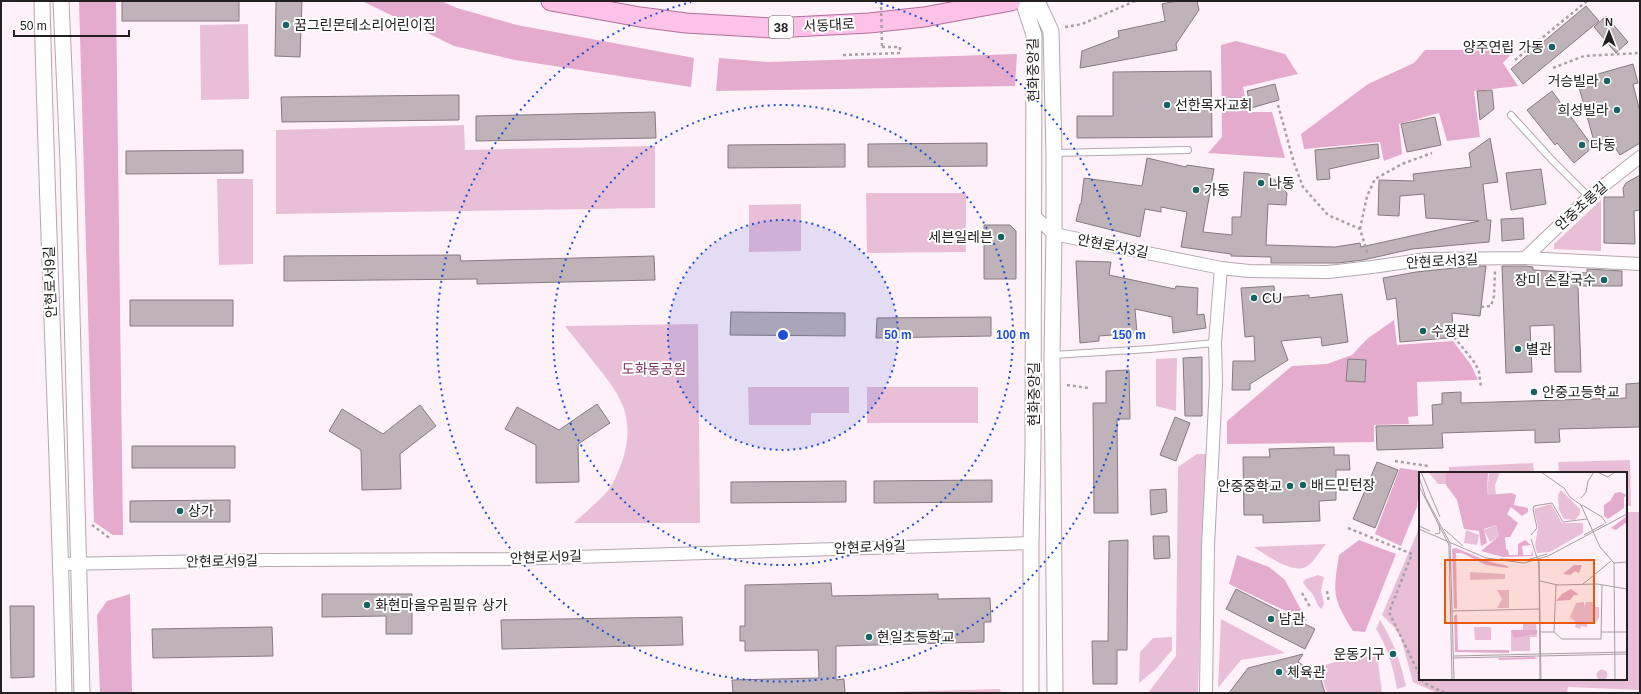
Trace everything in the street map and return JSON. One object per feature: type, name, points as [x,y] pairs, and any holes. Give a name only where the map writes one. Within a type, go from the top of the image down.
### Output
[{"type":"main road","name":"서동대로","points":[[552,1],[640,17],[686,23],[773,28],[869,24],[924,17],[1011,1]]},
{"type":"street","name":"안현로서9길","points":[[42,1],[45,159],[62,564],[64,693]]},
{"type":"street","points":[[61,1],[68,162],[82,693]]},
{"type":"street","name":"현화중앙길","points":[[1024,1],[1034,35],[1031,693]]},
{"type":"street","points":[[1037,1],[1051,31],[1054,153],[1052,355],[1055,693]]},
{"type":"street","name":"안중초롱길","points":[[1524,258],[1589,197],[1640,158]]},
{"type":"street","points":[[1034,216],[1054,234]]},
{"type":"street","name":"안현로서3길","points":[[1054,234],[1221,268],[1249,271],[1328,272],[1427,259],[1524,258],[1640,264]]},
{"type":"street","points":[[1206,693],[1208,546],[1216,383],[1215,343],[1221,268]]},
{"type":"street","points":[[1031,543],[1054,542]]},
{"type":"street","name":"안현로서9길","points":[[62,564],[276,560],[510,559],[1031,543]]},
{"type":"lane","points":[[1511,115],[1552,160],[1589,197]]},
{"type":"lane","points":[[1054,153],[1188,150]]},
{"type":"lane","points":[[1052,355],[1150,350],[1215,343]]},
{"type":"path","points":[[843,55],[900,53],[900,47],[882,47],[880,1]]},
{"type":"path","points":[[1051,31],[1082,24],[1135,1]]},
{"type":"path","points":[[1515,60],[1587,1]]},
{"type":"path","points":[[1553,68],[1584,56],[1639,53]]},
{"type":"path","points":[[1278,105],[1294,163],[1303,187],[1328,215],[1360,229]]},
{"type":"path","points":[[1372,267],[1360,229],[1367,196],[1375,179],[1402,164],[1432,153]]},
{"type":"path","points":[[1481,307],[1491,306],[1494,296],[1495,259]]},
{"type":"path","points":[[1454,337],[1475,363],[1479,372],[1481,388]]},
{"type":"path","points":[[1053,383],[1088,388]]},
{"type":"path","points":[[1395,461],[1428,466]]},
{"type":"path","points":[[1348,528],[1412,554],[1388,612],[1419,674]]},
{"type":"path","points":[[1327,591],[1329,603]]},
{"type":"path","points":[[1302,593],[1310,607]]},
{"type":"path","points":[[1422,680],[1424,683],[1446,693]]},
{"type":"green space","points":[[248,24],[249,99],[201,100],[200,25]]},
{"type":"green space","points":[[464,125],[465,150],[655,146],[655,208],[276,214],[276,130]]},
{"type":"green space","points":[[217,179],[253,179],[253,264],[219,265]]},
{"type":"green space","points":[[866,193],[966,193],[966,252],[867,253]]},
{"type":"green space","points":[[1601,200],[1601,251],[1554,249],[1554,244]]},
{"type":"green space","points":[[801,204],[801,251],[749,252],[749,205]]},
{"type":"green space","name":"도화동공원","points":[[698,324],[700,523],[574,523],[608,491],[622,462],[628,433],[624,409],[613,387],[565,326]]},
{"type":"green space","points":[[1177,358],[1176,411],[1156,406],[1156,359]]},
{"type":"green space","points":[[748,387],[849,387],[849,413],[811,413],[811,425],[749,425]]},
{"type":"green space","points":[[867,387],[978,387],[978,423],[867,423]]},
{"type":"green space","points":[[1197,454],[1206,454],[1198,693],[1148,693],[1176,656],[1178,467]]},
{"type":"green space","points":[[1630,460],[1631,506],[1627,506],[1627,472],[1559,472],[1558,462]]},
{"type":"green space","points":[[1533,463],[1534,472],[1449,472],[1449,467]]},
{"type":"green space","points":[[1627,512],[1640,512],[1640,690],[1568,687],[1567,693],[1437,693],[1413,682],[1401,638],[1394,627],[1382,615],[1419,528],[1419,680],[1627,680]]},
{"type":"green space","points":[[1326,544],[1314,560],[1304,568],[1289,567],[1281,564],[1254,547]]},
{"type":"green space","points":[[1318,575],[1324,577],[1321,591],[1324,603],[1322,609],[1303,582],[1306,579]]},
{"type":"green space","points":[[1221,619],[1285,653],[1241,660],[1218,688]]},
{"type":"green space","name":"운동기구","points":[[1380,620],[1396,652],[1406,686],[1397,689],[1390,658],[1376,629]]},
{"type":"green space","points":[[1172,637],[1172,650],[1156,669],[1139,683],[1140,652],[1153,638]]},
{"type":"green space","points":[[1363,653],[1373,653],[1378,661],[1382,693],[1327,693],[1319,667]]},
{"type":"green space","points":[[1000,689],[1001,693],[857,693]]},
{"type":"shaded area","points":[[79,1],[116,1],[123,535],[113,535],[94,522]]},
{"type":"shaded area","points":[[362,1],[441,1],[457,8],[517,25],[694,58],[691,87],[515,60],[454,46]]},
{"type":"shaded area","points":[[1236,41],[1285,54],[1298,74],[1243,87],[1248,112],[1272,112],[1285,158],[1208,153],[1222,137],[1221,45]]},
{"type":"shaded area","points":[[1425,50],[1515,50],[1503,63],[1518,86],[1474,91],[1480,137],[1447,141],[1439,113],[1399,124],[1402,154],[1384,161],[1380,142],[1304,149],[1301,134],[1368,84],[1414,63]]},
{"type":"shaded area","points":[[1017,54],[1015,86],[716,91],[719,58],[768,62]]},
{"type":"shaded area","points":[[1394,320],[1397,345],[1453,341],[1471,365],[1478,380],[1417,382],[1418,416],[1408,417],[1409,424],[1374,425],[1374,442],[1227,444],[1227,421],[1292,366],[1327,364],[1352,355],[1367,339]]},
{"type":"shaded area","points":[[1400,468],[1421,471],[1419,472],[1417,507],[1401,546],[1375,534]]},
{"type":"shaded area","points":[[1359,540],[1396,554],[1365,632],[1353,631],[1341,610],[1335,587],[1339,555]]},
{"type":"shaded area","points":[[1237,555],[1269,567],[1285,580],[1307,621],[1229,584]]},
{"type":"shaded area","points":[[130,594],[132,693],[100,693],[97,615],[107,601]]},
{"type":"building","points":[[122,1],[239,1],[239,21],[122,21]]},
{"type":"building","name":"꿈그린몬테소리어린이집","points":[[276,1],[302,1],[300,57],[275,56]]},
{"type":"building","points":[[1176,1],[1197,1],[1199,10],[1176,44],[1177,50],[1080,68],[1082,51],[1119,37],[1118,31],[1165,21],[1162,4]]},
{"type":"building","name":"양주연립 가동","points":[[1586,6],[1599,21],[1523,84],[1511,69]]},
{"type":"building","points":[[1606,16],[1628,42],[1616,53],[1594,27]]},
{"type":"building","points":[[1633,64],[1638,83],[1633,84],[1640,112],[1640,143],[1620,155],[1607,136],[1595,145],[1577,80]]},
{"type":"building","points":[[1211,71],[1212,137],[1077,138],[1077,116],[1113,116],[1113,72]]},
{"type":"building","points":[[1275,84],[1279,100],[1251,108],[1247,91]]},
{"type":"building","points":[[1492,90],[1494,109],[1480,120],[1477,91]]},
{"type":"building","points":[[1552,91],[1593,147],[1574,163],[1557,143],[1555,145],[1527,110]]},
{"type":"building","points":[[459,95],[459,120],[282,122],[281,97]]},
{"type":"building","points":[[655,112],[656,138],[476,141],[476,116]]},
{"type":"building","points":[[1435,117],[1441,145],[1407,152],[1401,124]]},
{"type":"building","points":[[1490,138],[1498,182],[1483,184],[1487,220],[1491,220],[1489,242],[1412,249],[1363,260],[1338,263],[1271,263],[1271,257],[1231,256],[1231,254],[1181,247],[1187,212],[1161,207],[1161,212],[1145,209],[1140,237],[1076,221],[1081,204],[1084,178],[1142,186],[1147,158],[1186,167],[1187,165],[1214,169],[1203,232],[1232,235],[1232,217],[1241,217],[1244,172],[1269,174],[1287,193],[1286,205],[1268,204],[1266,245],[1335,247],[1360,243],[1361,247],[1479,221],[1426,218],[1424,194],[1400,196],[1399,216],[1378,215],[1379,180],[1414,181],[1413,174],[1471,167],[1469,153]]},
{"type":"building","points":[[987,143],[987,166],[868,167],[868,144]]},
{"type":"building","points":[[845,144],[845,167],[728,168],[728,145]]},
{"type":"building","points":[[1378,144],[1379,158],[1329,169],[1330,179],[1317,180],[1315,150]]},
{"type":"building","points":[[243,150],[243,173],[126,174],[126,151]]},
{"type":"building","points":[[1541,169],[1546,204],[1511,210],[1506,173]]},
{"type":"building","points":[[1640,175],[1640,210],[1634,211],[1635,244],[1604,243],[1604,197],[1624,197],[1623,188],[1626,183]]},
{"type":"building","points":[[1523,218],[1524,239],[1502,241],[1501,219]]},
{"type":"building","points":[[984,225],[1010,225],[1016,231],[1016,279],[984,279]]},
{"type":"building","points":[[460,255],[461,261],[654,256],[655,280],[477,284],[477,279],[284,281],[284,256]]},
{"type":"building","points":[[1076,261],[1111,262],[1109,275],[1175,289],[1176,286],[1198,288],[1197,315],[1204,314],[1206,328],[1173,333],[1172,317],[1135,309],[1137,333],[1099,336],[1099,341],[1080,343]]},
{"type":"building","points":[[1486,266],[1480,316],[1452,313],[1453,327],[1448,328],[1448,338],[1400,342],[1396,298],[1387,300],[1383,278],[1416,272]]},
{"type":"building","points":[[1502,266],[1526,266],[1533,267],[1533,270],[1587,273],[1587,269],[1622,271],[1622,286],[1578,286],[1581,372],[1555,372],[1554,325],[1530,326],[1532,372],[1506,373]]},
{"type":"building","points":[[1274,286],[1275,298],[1309,295],[1309,298],[1342,294],[1348,342],[1322,346],[1321,337],[1281,341],[1288,360],[1250,384],[1250,390],[1232,390],[1233,361],[1255,361],[1254,336],[1245,337],[1241,288]]},
{"type":"building","points":[[130,300],[233,300],[233,326],[130,326]]},
{"type":"building","points":[[731,312],[845,313],[845,336],[730,335]]},
{"type":"building","points":[[991,317],[991,336],[876,338],[877,318]]},
{"type":"building","points":[[1202,357],[1202,416],[1185,416],[1183,358]]},
{"type":"building","points":[[1348,359],[1366,360],[1365,382],[1346,381]]},
{"type":"building","points":[[1129,370],[1130,419],[1117,419],[1118,513],[1094,513],[1093,403],[1106,403],[1106,371]]},
{"type":"building","points":[[1640,383],[1640,427],[1559,429],[1560,442],[1535,443],[1535,430],[1442,433],[1443,448],[1377,450],[1376,426],[1433,425],[1432,405],[1442,404],[1442,393],[1461,392],[1461,403],[1626,398],[1626,384]]},
{"type":"building","points":[[597,404],[610,423],[578,444],[579,482],[536,483],[536,445],[505,429],[517,407],[559,430]]},
{"type":"building","points":[[420,405],[436,426],[400,454],[401,489],[362,490],[361,450],[329,431],[342,409],[383,434]]},
{"type":"building","points":[[1175,417],[1190,423],[1176,461],[1160,455]]},
{"type":"building","points":[[132,446],[235,446],[235,468],[132,468]]},
{"type":"building","points":[[1334,447],[1334,455],[1349,455],[1350,470],[1336,470],[1336,500],[1319,501],[1320,521],[1263,523],[1263,515],[1244,515],[1243,457],[1270,457],[1269,449]]},
{"type":"building","points":[[1377,462],[1398,470],[1375,528],[1353,519]]},
{"type":"building","points":[[992,480],[992,502],[874,503],[874,481]]},
{"type":"building","points":[[846,481],[846,502],[731,503],[731,482]]},
{"type":"building","points":[[1166,489],[1167,512],[1151,515],[1150,490]]},
{"type":"building","name":"상가","points":[[230,500],[230,522],[130,522],[130,501]]},
{"type":"building","points":[[1153,536],[1169,536],[1170,558],[1154,559]]},
{"type":"building","points":[[1128,540],[1127,650],[1117,650],[1117,684],[1093,684],[1092,641],[1108,641],[1109,541]]},
{"type":"building","points":[[831,583],[832,596],[938,594],[938,599],[990,598],[991,622],[984,622],[984,642],[836,646],[836,680],[844,679],[845,693],[733,693],[732,680],[819,678],[818,650],[745,651],[745,641],[740,641],[740,626],[745,626],[745,585]]},
{"type":"building","name":"남관","points":[[1236,589],[1315,629],[1305,649],[1226,609]]},
{"type":"building","name":"화현마을우림필유 상가","points":[[322,594],[412,594],[412,634],[386,634],[386,616],[322,617]]},
{"type":"building","points":[[10,606],[34,606],[34,677],[11,678]]},
{"type":"building","points":[[682,617],[683,645],[502,649],[501,620]]},
{"type":"building","points":[[272,627],[273,656],[153,658],[152,629]]},
{"type":"building","name":"체육관","points":[[1303,654],[1298,662],[1320,676],[1325,693],[1229,693],[1248,668]]},
{"type":"place","name":"꿈그린몬테소리어린이집","points":[[286,25]]},
{"type":"place","name":"양주연립 가동","points":[[1552,47]]},
{"type":"place","name":"거승빌라","points":[[1607,81]]},
{"type":"place","name":"선한목자교회","points":[[1167,105]]},
{"type":"place","name":"희성빌라","points":[[1617,110]]},
{"type":"place","name":"다동","points":[[1582,145]]},
{"type":"place","name":"나동","points":[[1261,183]]},
{"type":"place","name":"가동","points":[[1196,190]]},
{"type":"place","name":"세븐일레븐","points":[[1001,237]]},
{"type":"place","name":"장미 손칼국수","points":[[1604,280]]},
{"type":"place","name":"CU","points":[[1254,298]]},
{"type":"place","name":"수정관","points":[[1423,331]]},
{"type":"place","name":"별관","points":[[1518,349]]},
{"type":"place","name":"안중고등학교","points":[[1534,392]]},
{"type":"place","name":"배드민턴장","points":[[1303,485]]},
{"type":"place","name":"안중중학교","points":[[1290,486]]},
{"type":"place","name":"상가","points":[[180,511]]},
{"type":"place","name":"화현마을우림필유 상가","points":[[367,605]]},
{"type":"place","name":"남관","points":[[1271,619]]},
{"type":"place","name":"현일초등학교","points":[[869,637]]},
{"type":"place","name":"운동기구","points":[[1393,654]]},
{"type":"place","name":"체육관","points":[[1279,672]]}]
